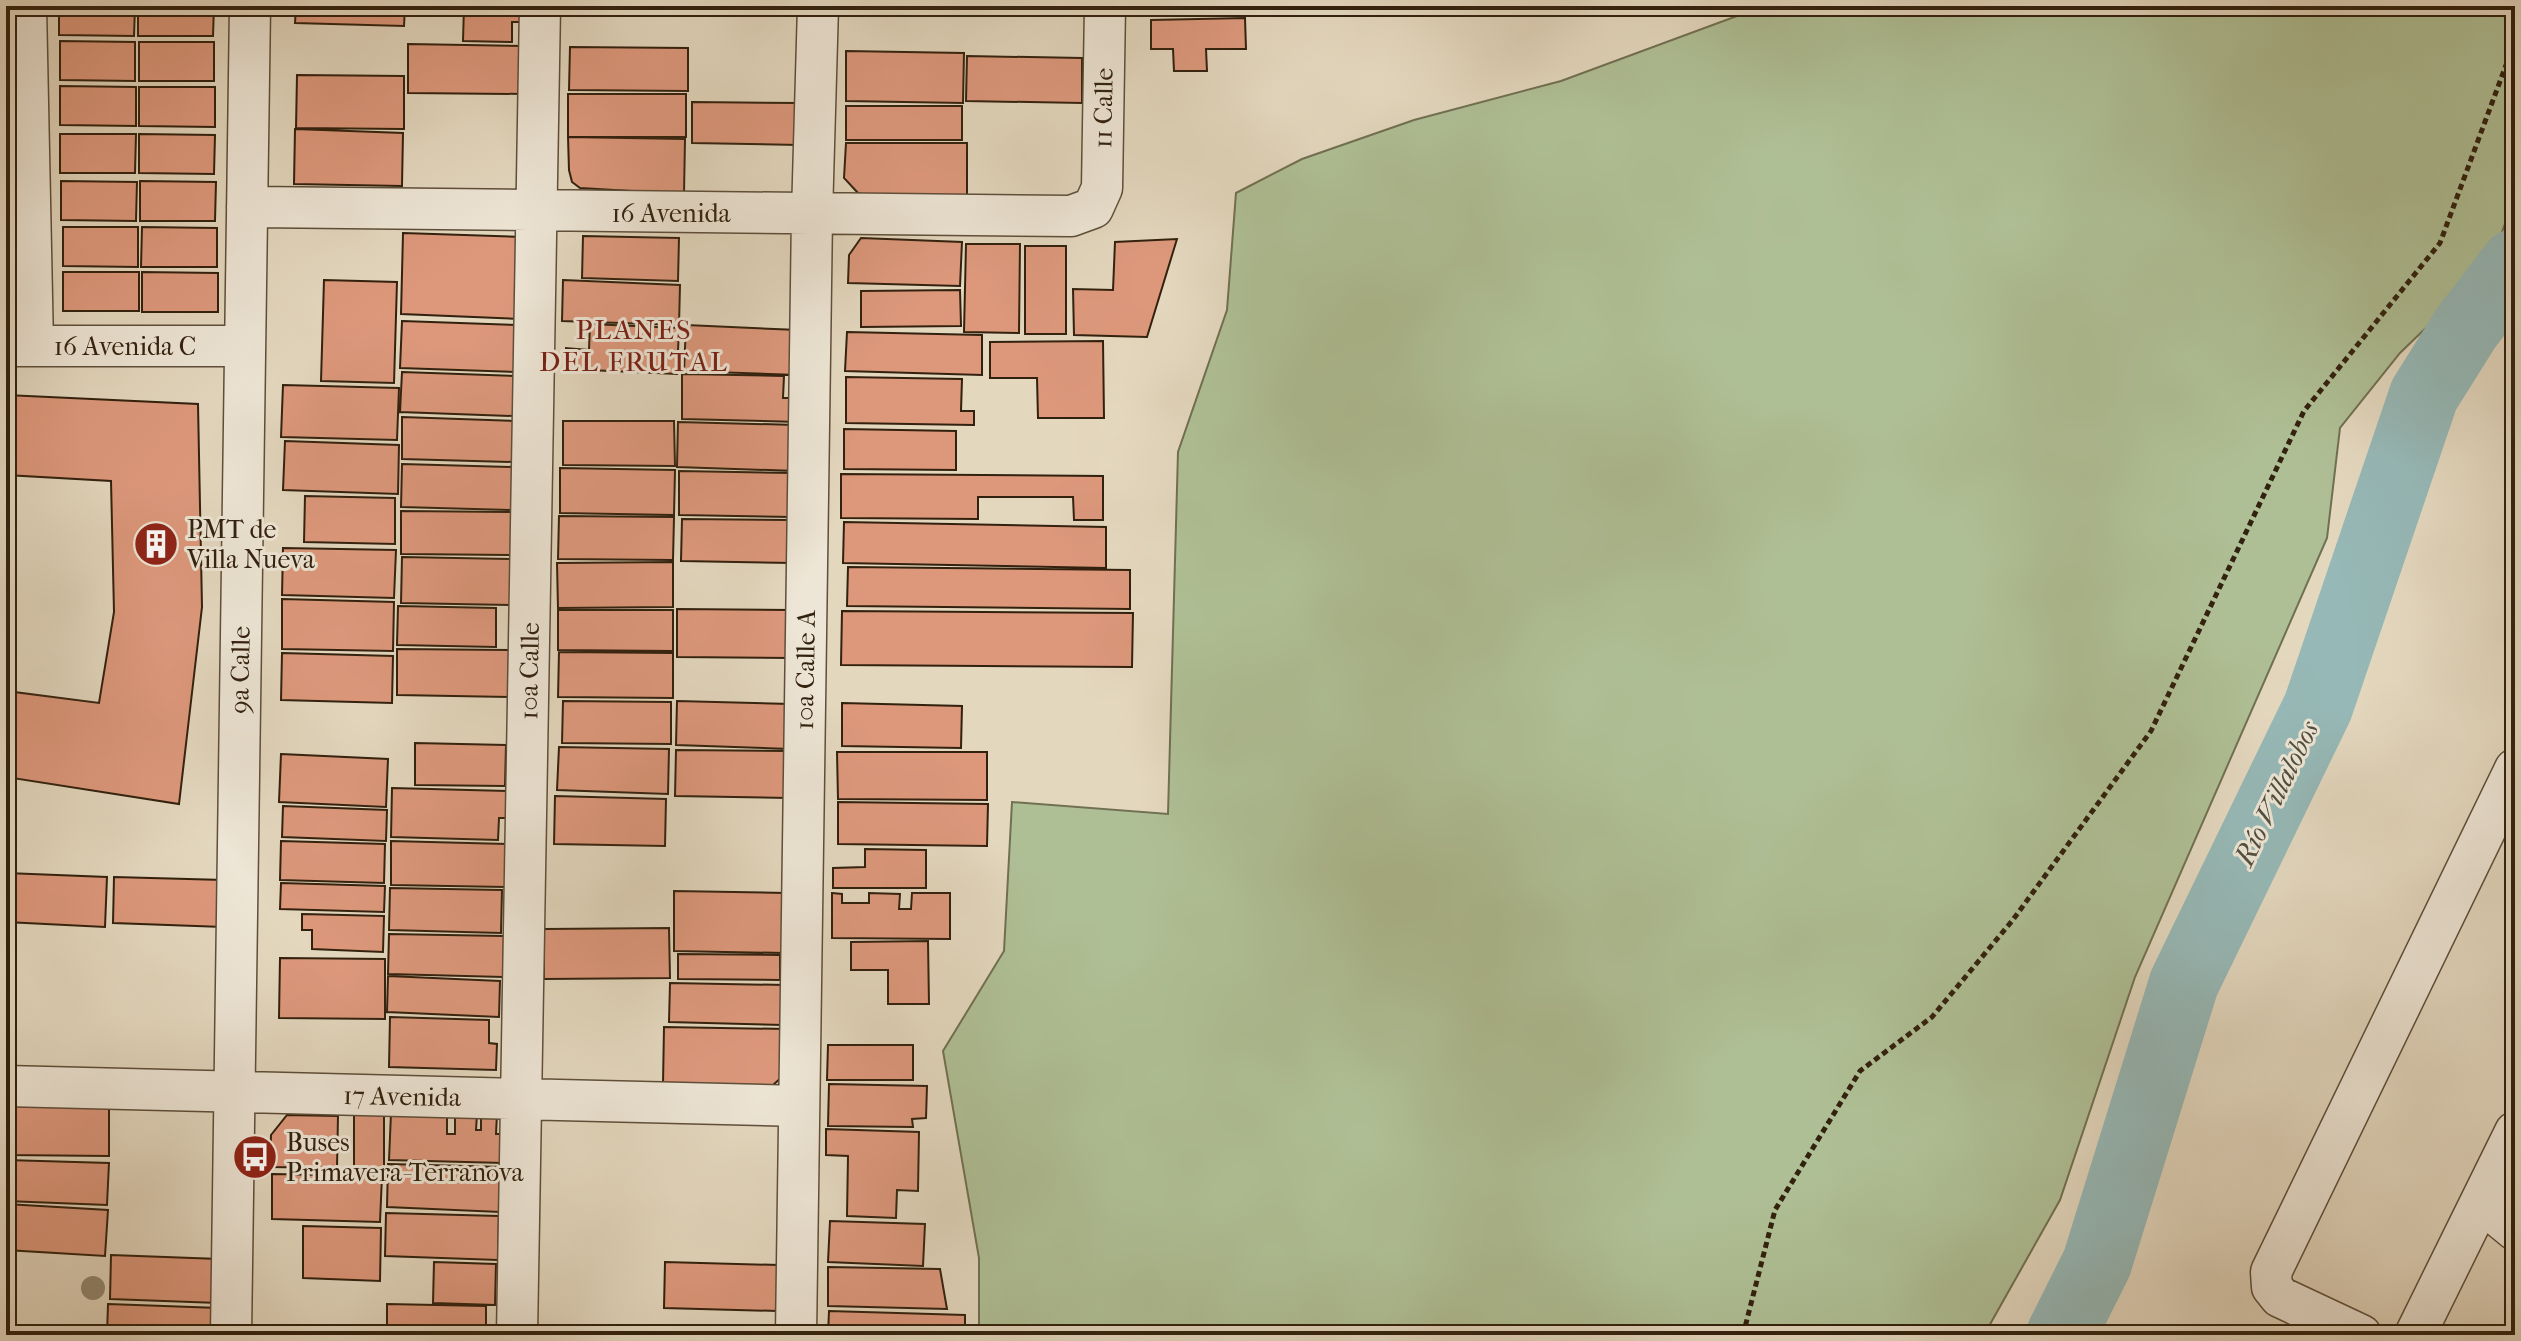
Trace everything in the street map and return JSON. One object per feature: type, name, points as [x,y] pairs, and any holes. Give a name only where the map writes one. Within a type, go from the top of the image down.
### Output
[{"type":"street","points":[[20,346],[17,95],[26,6]]},
{"type":"street","name":"9a Calle","points":[[231,1335],[250,6]]},
{"type":"street","name":"10a Calle","points":[[517,1335],[540,6]]},
{"type":"street","name":"10a Calle A","points":[[796,1335],[812,215],[818,6]]},
{"type":"street","name":"11 Calle","points":[[1093,208],[1102,188],[1105,6]]},
{"type":"street","name":"16 Avenida","points":[[247,207],[1064,217],[1093,208]]},
{"type":"street","name":"16 Avenida C","points":[[20,346],[245,346]]},
{"type":"street","points":[[2361,1335],[2280,1297],[2272,1287],[2271,1272],[2515,769]]},
{"type":"street","name":"17 Avenida","points":[[6,1086],[799,1106]]},
{"type":"street","points":[[2415,1335],[2515,1132]]},
{"type":"street","points":[[2481,1202],[2515,1230]]},
{"type":"path","points":[[1743,1335],[1775,1210],[1860,1071],[1932,1017],[2012,921],[2151,731],[2304,411],[2440,243],[2515,41]]},
{"type":"green space","points":[[1764,6],[2515,6],[2515,197],[2489,267],[2400,353],[2340,428],[2327,538],[2135,977],[2060,1200],[1984,1335],[979,1335],[979,1258],[943,1051],[1004,951],[1012,802],[1168,814],[1178,452],[1227,310],[1236,193],[1302,159],[1414,120],[1561,81]]},
{"type":"building","points":[[59,6],[135,6],[134,36],[59,35]]},
{"type":"building","points":[[138,6],[214,6],[213,36],[138,36]]},
{"type":"building","points":[[296,6],[405,6],[404,26],[295,23]]},
{"type":"building","points":[[464,6],[523,6],[522,22],[512,22],[512,42],[463,41]]},
{"type":"building","points":[[850,6],[966,6],[966,9]]},
{"type":"building","points":[[970,6],[1083,6],[1082,12]]},
{"type":"building","points":[[1245,18],[1246,49],[1206,49],[1207,71],[1174,71],[1173,49],[1151,49],[1151,20]]},
{"type":"building","points":[[60,41],[135,42],[135,81],[60,80]]},
{"type":"building","points":[[139,42],[214,42],[214,81],[139,81]]},
{"type":"building","points":[[408,44],[524,46],[524,94],[408,93]]},
{"type":"building","points":[[570,47],[688,48],[688,91],[569,90]]},
{"type":"building","points":[[846,51],[964,53],[963,103],[846,101]]},
{"type":"building","points":[[967,56],[1082,58],[1082,103],[966,101]]},
{"type":"building","points":[[297,75],[404,76],[404,129],[296,128]]},
{"type":"building","points":[[60,86],[136,87],[136,126],[60,125]]},
{"type":"building","points":[[139,87],[215,87],[215,127],[139,126]]},
{"type":"building","points":[[568,94],[686,94],[686,137],[568,137]]},
{"type":"building","points":[[692,102],[799,103],[799,145],[692,143]]},
{"type":"building","points":[[846,106],[962,106],[962,140],[846,140]]},
{"type":"building","points":[[295,129],[403,133],[402,186],[294,184]]},
{"type":"building","points":[[60,134],[136,134],[135,173],[60,173]]},
{"type":"building","points":[[139,134],[215,135],[214,174],[139,173]]},
{"type":"building","points":[[568,137],[685,139],[684,194],[580,188],[572,182],[569,170]]},
{"type":"building","points":[[6,141],[11,141],[11,217],[6,217]]},
{"type":"building","points":[[846,143],[967,143],[967,199],[858,193],[844,178]]},
{"type":"building","points":[[61,181],[137,182],[136,221],[61,220]]},
{"type":"building","points":[[140,181],[216,182],[215,221],[140,221]]},
{"type":"building","points":[[6,220],[11,220],[11,297],[6,297]]},
{"type":"building","points":[[63,227],[138,227],[138,267],[63,266]]},
{"type":"building","points":[[142,227],[217,228],[217,267],[141,267]]},
{"type":"building","points":[[403,233],[523,237],[519,319],[401,314]]},
{"type":"building","points":[[583,236],[679,238],[678,281],[582,278]]},
{"type":"building","points":[[861,238],[962,242],[960,286],[848,283],[849,255]]},
{"type":"building","points":[[1177,239],[1147,337],[1074,335],[1073,289],[1113,290],[1115,242]]},
{"type":"building","points":[[966,244],[1020,244],[1019,333],[964,332]]},
{"type":"building","points":[[1025,246],[1066,246],[1066,334],[1025,334]]},
{"type":"building","points":[[63,272],[139,272],[139,311],[63,311]]},
{"type":"building","points":[[142,272],[218,273],[218,312],[142,312]]},
{"type":"building","points":[[324,280],[397,282],[394,383],[321,381]]},
{"type":"building","points":[[563,280],[680,285],[679,325],[562,321]]},
{"type":"building","points":[[960,290],[961,326],[861,327],[861,291]]},
{"type":"building","points":[[402,321],[518,325],[517,372],[400,368]]},
{"type":"building","points":[[590,324],[679,328],[677,374],[566,369],[566,348],[589,350]]},
{"type":"building","points":[[686,325],[798,330],[797,375],[684,371]]},
{"type":"building","points":[[847,332],[982,335],[982,375],[845,371]]},
{"type":"building","points":[[1103,341],[1104,418],[1038,418],[1037,378],[990,378],[990,342]]},
{"type":"building","points":[[402,372],[515,376],[513,416],[400,412]]},
{"type":"building","points":[[682,374],[784,376],[783,398],[799,398],[799,422],[682,419]]},
{"type":"building","points":[[846,377],[962,379],[961,411],[974,411],[974,425],[846,423]]},
{"type":"building","points":[[283,385],[399,388],[397,440],[281,437]]},
{"type":"building","name":"PMT de Villa Nueva","points":[[6,395],[198,404],[202,607],[179,804],[6,777],[6,691],[99,703],[114,612],[111,481],[6,475]]},
{"type":"building","points":[[402,417],[515,421],[514,462],[402,459]]},
{"type":"building","points":[[563,421],[674,421],[675,466],[563,465]]},
{"type":"building","points":[[678,422],[797,425],[796,471],[677,467]]},
{"type":"building","points":[[844,429],[956,431],[956,470],[844,469]]},
{"type":"building","points":[[285,441],[399,445],[398,494],[283,490]]},
{"type":"building","points":[[402,464],[513,467],[513,510],[401,507]]},
{"type":"building","points":[[560,468],[675,470],[674,515],[560,513]]},
{"type":"building","points":[[679,471],[793,473],[792,517],[679,515]]},
{"type":"building","points":[[841,474],[1103,476],[1103,520],[1074,520],[1073,497],[978,497],[978,519],[841,518]]},
{"type":"building","points":[[305,496],[395,498],[395,544],[304,542]]},
{"type":"building","points":[[401,511],[518,512],[517,555],[401,554]]},
{"type":"building","points":[[559,516],[674,517],[673,560],[558,559]]},
{"type":"building","points":[[682,519],[792,520],[792,563],[681,561]]},
{"type":"building","points":[[844,522],[1106,527],[1106,568],[843,563]]},
{"type":"building","points":[[283,548],[396,550],[394,598],[282,595]]},
{"type":"building","points":[[402,557],[516,559],[515,605],[401,603]]},
{"type":"building","points":[[673,562],[673,607],[558,608],[557,563]]},
{"type":"building","points":[[848,567],[1130,570],[1130,609],[847,606]]},
{"type":"building","points":[[282,599],[394,602],[393,651],[282,649]]},
{"type":"building","points":[[398,606],[496,608],[496,647],[397,645]]},
{"type":"building","points":[[677,609],[790,610],[790,658],[677,657]]},
{"type":"building","points":[[558,610],[673,610],[673,651],[558,650]]},
{"type":"building","points":[[842,611],[1133,613],[1132,667],[841,665]]},
{"type":"building","points":[[397,649],[516,650],[516,697],[397,695]]},
{"type":"building","points":[[559,652],[673,653],[673,698],[558,697]]},
{"type":"building","points":[[282,653],[393,656],[392,703],[281,700]]},
{"type":"building","points":[[563,701],[671,702],[671,744],[562,743]]},
{"type":"building","points":[[677,701],[790,704],[789,749],[676,745]]},
{"type":"building","points":[[842,703],[962,706],[961,748],[842,746]]},
{"type":"building","points":[[415,743],[506,745],[505,786],[415,785]]},
{"type":"building","points":[[559,747],[669,749],[668,794],[557,790]]},
{"type":"building","points":[[676,750],[789,751],[789,798],[675,796]]},
{"type":"building","points":[[837,752],[987,752],[987,800],[838,799]]},
{"type":"building","points":[[281,754],[388,759],[386,807],[279,802]]},
{"type":"building","points":[[392,788],[507,791],[507,818],[499,818],[498,840],[391,837]]},
{"type":"building","points":[[555,796],[666,799],[665,846],[554,844]]},
{"type":"building","points":[[838,802],[988,804],[987,846],[838,844]]},
{"type":"building","points":[[283,806],[387,810],[386,841],[282,837]]},
{"type":"building","points":[[281,841],[385,844],[384,883],[280,880]]},
{"type":"building","points":[[391,841],[507,844],[506,887],[391,885]]},
{"type":"building","points":[[865,849],[926,850],[926,888],[833,888],[833,868],[865,867]]},
{"type":"building","points":[[6,873],[107,877],[105,927],[6,922]]},
{"type":"building","points":[[114,877],[224,880],[223,927],[113,923]]},
{"type":"building","points":[[281,883],[385,886],[384,912],[280,909]]},
{"type":"building","points":[[390,888],[502,890],[501,933],[389,930]]},
{"type":"building","points":[[674,891],[785,893],[784,953],[674,951]]},
{"type":"building","points":[[832,893],[842,894],[842,903],[869,903],[869,893],[900,894],[899,909],[911,909],[912,893],[950,893],[950,939],[832,938]]},
{"type":"building","points":[[302,914],[384,916],[383,952],[312,949],[312,930],[302,930]]},
{"type":"building","points":[[669,928],[670,978],[544,979],[544,929]]},
{"type":"building","points":[[389,934],[504,936],[503,977],[388,974]]},
{"type":"building","points":[[928,941],[929,1004],[888,1004],[888,970],[851,970],[851,942]]},
{"type":"building","points":[[678,954],[780,955],[780,980],[678,979]]},
{"type":"building","points":[[280,958],[385,959],[385,1019],[279,1018]]},
{"type":"building","points":[[388,976],[500,981],[499,1017],[387,1012]]},
{"type":"building","points":[[670,983],[785,985],[784,1025],[669,1022]]},
{"type":"building","points":[[390,1017],[489,1020],[489,1043],[497,1044],[496,1070],[389,1067]]},
{"type":"building","points":[[664,1027],[785,1029],[784,1075],[772,1086],[663,1084]]},
{"type":"building","points":[[828,1045],[913,1045],[913,1080],[827,1080]]},
{"type":"building","points":[[829,1084],[927,1086],[926,1118],[912,1119],[913,1127],[828,1126]]},
{"type":"building","points":[[6,1105],[109,1106],[109,1156],[6,1155]]},
{"type":"building","points":[[391,1113],[447,1115],[447,1134],[455,1134],[455,1114],[477,1114],[476,1130],[481,1130],[481,1114],[497,1114],[496,1134],[505,1134],[504,1163],[389,1160]]},
{"type":"building","points":[[287,1115],[338,1116],[337,1168],[270,1167],[271,1135]]},
{"type":"building","points":[[354,1115],[384,1115],[384,1171],[354,1170]]},
{"type":"building","points":[[826,1129],[919,1132],[918,1191],[897,1190],[896,1218],[847,1216],[848,1156],[826,1155]]},
{"type":"building","points":[[6,1160],[109,1163],[107,1205],[6,1201]]},
{"type":"building","points":[[388,1164],[501,1167],[500,1212],[387,1207]]},
{"type":"building","points":[[272,1174],[382,1176],[380,1222],[272,1219]]},
{"type":"building","points":[[6,1204],[108,1210],[105,1256],[6,1250]]},
{"type":"building","points":[[386,1213],[499,1216],[498,1260],[385,1256]]},
{"type":"building","points":[[830,1221],[925,1224],[923,1266],[828,1262]]},
{"type":"building","points":[[303,1226],[381,1228],[380,1281],[303,1278]]},
{"type":"building","points":[[111,1255],[219,1259],[218,1303],[110,1299]]},
{"type":"building","points":[[434,1262],[496,1264],[495,1305],[433,1303]]},
{"type":"building","points":[[665,1262],[778,1265],[777,1311],[664,1308]]},
{"type":"building","points":[[828,1267],[940,1269],[947,1309],[828,1306]]},
{"type":"building","points":[[108,1304],[219,1308],[218,1335],[107,1335]]},
{"type":"building","points":[[387,1304],[486,1306],[486,1329],[500,1329],[500,1335],[387,1335]]},
{"type":"building","points":[[829,1311],[965,1315],[965,1335],[828,1335]]},
{"type":"building","points":[[268,1327],[380,1328],[380,1335],[268,1335]]},
{"type":"waterway","name":"Río Villalobos","points":[[2061,1335],[2097,1263],[2184,983],[2318,707],[2424,395],[2466,328],[2515,264]]},
{"type":"place","name":"PMT de Villa Nueva","points":[[156,544]]},
{"type":"place","name":"Buses Primavera-Terranova","points":[[255,1157]]},
{"type":"district","name":"PLANES DEL FRUTAL","points":[[634,345]]}]
